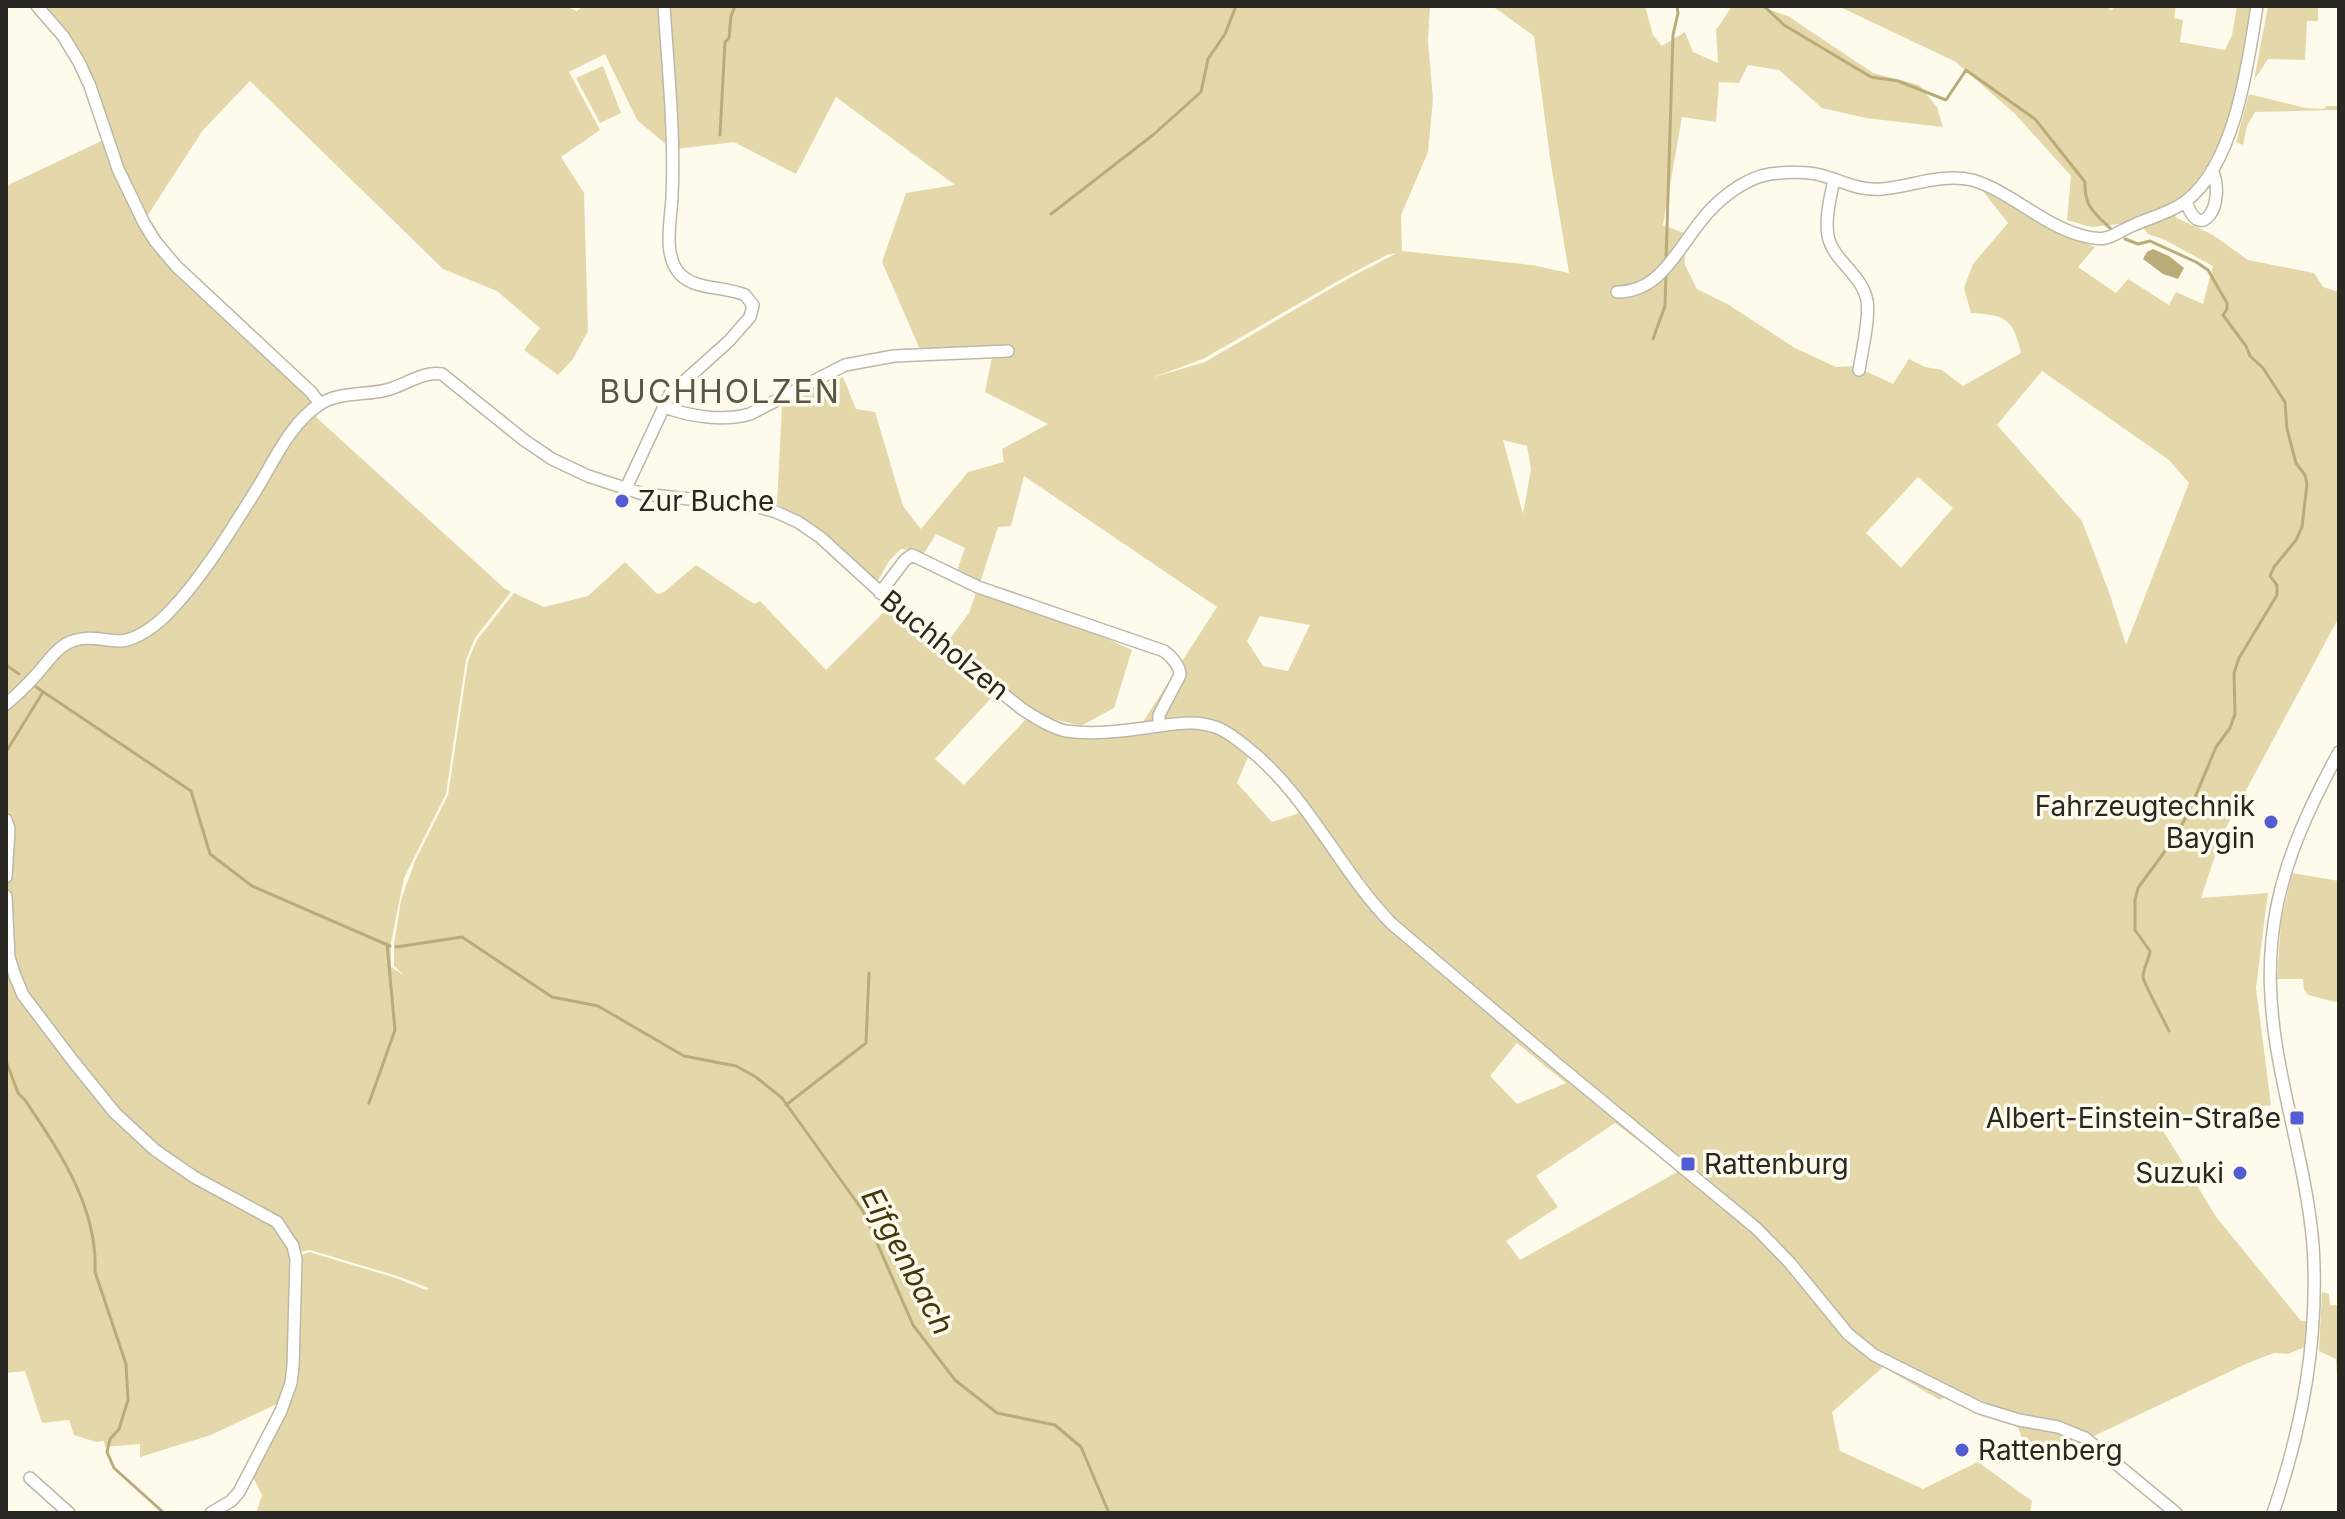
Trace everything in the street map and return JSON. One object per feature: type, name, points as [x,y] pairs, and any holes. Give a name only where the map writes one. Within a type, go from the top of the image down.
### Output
[{"type":"street","points":[[6,704],[67,643],[78,639],[131,639],[171,610],[235,525],[294,430],[320,404],[311,392],[176,266],[155,241],[118,169],[79,62],[63,36],[37,6]]},
{"type":"street","points":[[626,488],[670,394],[729,341],[752,313],[753,305],[740,292],[687,280],[672,262],[673,154],[664,6]]},
{"type":"street","points":[[1617,292],[1634,290],[1656,278],[1676,258],[1714,207],[1739,187],[1769,174],[1811,174],[1853,187],[1880,189],[1956,178],[1973,181],[2062,229],[2102,240],[2167,211],[2186,201],[2200,188],[2221,153],[2237,109],[2257,6]]},
{"type":"street","points":[[2186,201],[2191,214],[2197,218],[2211,216],[2216,206],[2217,185],[2212,170]]},
{"type":"street","points":[[1834,180],[1828,213],[1829,237],[1832,246],[1863,288],[1868,301],[1859,370]]},
{"type":"street","points":[[664,407],[694,415],[740,417],[845,365],[894,356],[1008,351]]},
{"type":"street","name":"Buchholzen","points":[[320,404],[332,398],[389,390],[430,373],[442,374],[496,419],[552,459],[588,476],[655,496],[748,505],[787,516],[820,537],[880,593],[1035,718],[1063,731],[1090,732],[1189,723],[1218,728],[1269,766],[1292,791],[1392,924],[1756,1228],[1790,1263],[1835,1320],[1860,1344],[1874,1355],[1980,1408],[2019,1420],[2058,1427],[2085,1438],[2176,1513]]},
{"type":"street","points":[[880,593],[912,555],[978,587],[1164,651],[1175,662],[1180,675],[1159,715],[1159,726]]},
{"type":"street","points":[[2273,1513],[2303,1408],[2312,1345],[2314,1296],[2308,1203],[2272,1020],[2271,945],[2276,905],[2291,851],[2312,802],[2339,752]]},
{"type":"street","points":[[6,820],[9,829],[6,877]]},
{"type":"street","points":[[6,896],[9,957],[23,995],[115,1113],[155,1150],[194,1177],[277,1222],[293,1246],[296,1259],[291,1383],[281,1411],[239,1492],[211,1513]]},
{"type":"street","points":[[30,1478],[69,1513]]},
{"type":"shaded area","points":[[40,6],[565,6],[577,11],[583,6],[662,6],[668,146],[637,120],[605,54],[569,72],[600,130],[561,157],[584,193],[588,331],[573,359],[558,375],[524,350],[540,328],[497,291],[443,269],[250,81],[203,130],[142,224],[304,389],[311,406],[198,571],[167,610],[130,636],[77,635],[6,700],[6,186],[112,136],[75,46]]},
{"type":"shaded area","points":[[669,6],[1430,6],[1428,41],[1433,99],[1428,152],[1401,215],[1402,251],[1532,265],[1569,273],[1534,36],[1492,6],[1645,6],[1653,35],[1662,46],[1685,32],[1693,52],[1718,63],[1716,30],[1732,6],[1758,6],[1788,16],[1873,73],[1919,85],[1937,107],[1943,127],[1866,118],[1822,108],[1779,70],[1748,65],[1739,83],[1719,82],[1716,122],[1682,117],[1663,225],[1684,233],[1685,265],[1697,289],[1729,305],[1795,348],[1836,367],[1855,366],[1893,384],[1909,359],[1925,367],[1942,370],[1963,386],[2021,353],[2015,332],[2006,321],[1992,315],[1971,313],[1964,288],[1973,264],[2008,223],[1982,190],[2061,234],[2095,247],[2078,267],[2116,293],[2128,279],[2169,305],[2176,292],[2203,304],[2213,266],[2148,234],[2138,222],[2091,227],[2067,220],[2071,176],[2015,114],[1956,62],[1838,6],[2107,6],[2111,11],[2115,6],[2176,6],[2174,18],[2183,20],[2180,42],[2225,50],[2232,35],[2237,6],[2253,6],[2233,105],[2217,150],[2175,217],[2213,235],[2248,260],[2314,273],[2323,287],[2339,292],[2339,617],[2222,835],[2201,898],[2268,893],[2256,988],[2271,1105],[2157,1121],[2217,1218],[2301,1321],[2308,1321],[2305,1347],[2288,1354],[2274,1353],[2248,1363],[2058,1453],[2029,1455],[2012,1413],[1955,1390],[1940,1400],[1883,1367],[1832,1412],[1840,1451],[1923,1489],[1978,1462],[2032,1501],[2030,1513],[256,1513],[262,1495],[252,1475],[285,1413],[302,1255],[309,1252],[426,1290],[429,1288],[310,1250],[299,1252],[292,1233],[272,1214],[196,1174],[146,1136],[83,1067],[26,992],[14,956],[9,917],[6,707],[56,654],[79,641],[122,644],[172,611],[285,449],[315,412],[317,418],[511,592],[475,638],[466,660],[446,794],[404,878],[391,943],[391,967],[405,976],[394,966],[401,900],[415,861],[448,795],[468,661],[477,640],[514,593],[544,607],[588,596],[625,562],[657,594],[664,592],[696,565],[754,604],[760,601],[826,670],[888,608],[993,696],[935,759],[964,785],[1026,719],[1062,734],[1109,738],[1135,734],[1217,607],[1024,476],[1011,526],[998,527],[980,583],[956,573],[965,548],[936,534],[923,555],[901,549],[889,561],[877,582],[818,528],[777,504],[782,405],[843,377],[856,409],[875,412],[903,506],[921,529],[968,472],[1004,462],[1002,449],[1048,424],[985,392],[993,352],[922,354],[882,262],[906,193],[955,185],[836,97],[796,174],[734,142],[676,149]],"holes":[[[1397,253],[1205,362],[1154,377],[1203,359],[1345,277]],[[2042,371],[2169,460],[2189,483],[2126,645],[2082,521],[1997,425]],[[1503,440],[1527,446],[1531,469],[1523,514]],[[1918,477],[1953,508],[1901,568],[1866,533]],[[1260,616],[1310,625],[1288,671],[1263,666],[1247,641]],[[1248,757],[1277,779],[1302,812],[1272,822],[1237,783]],[[1517,1043],[1566,1083],[1517,1104],[1490,1076]],[[1615,1123],[1679,1171],[1520,1260],[1506,1241],[1558,1207],[1536,1176]]]},
{"type":"shaded area","points":[[2268,6],[2318,6],[2318,21],[2307,21],[2305,60],[2268,59],[2254,80]]},
{"type":"shaded area","points":[[603,66],[621,113],[600,123],[576,78]]},
{"type":"shaded area","points":[[2249,94],[2305,108],[2339,106],[2339,110],[2255,112],[2247,126],[2243,145],[2236,142]]},
{"type":"shaded area","points":[[2153,249],[2184,268],[2178,279],[2163,274],[2143,259]]},
{"type":"shaded area","points":[[976,592],[1088,630],[1132,650],[1114,708],[1081,726],[1030,710],[949,640],[969,613]]},
{"type":"shaded area","points":[[2292,873],[2339,881],[2339,999],[2335,1002],[2308,995],[2303,979],[2277,979],[2281,922]]},
{"type":"shaded area","points":[[6,951],[12,978],[113,1115],[268,1222],[286,1243],[292,1259],[288,1377],[281,1402],[211,1435],[140,1457],[140,1444],[105,1447],[104,1441],[96,1442],[74,1435],[69,1420],[42,1423],[25,1371],[6,1373]]},
{"type":"shaded area","points":[[2322,1292],[2329,1294],[2330,1305],[2339,1305],[2339,1377],[2336,1359],[2319,1351]]},
{"type":"waterway","points":[[720,135],[725,42],[729,38],[735,6]]},
{"type":"waterway","points":[[1051,214],[1153,135],[1201,92],[1208,59],[1225,34],[1236,6]]},
{"type":"waterway","points":[[1666,261],[1673,35],[1677,6]]},
{"type":"waterway","points":[[1764,6],[1784,25],[1871,77],[1898,81],[1946,100],[1966,70],[2035,119],[2085,182],[2088,203],[2111,229]]},
{"type":"waterway","points":[[2125,239],[2138,244],[2150,241],[2208,270],[2227,303],[2223,315],[2285,402],[2287,429],[2296,463],[2305,475],[2307,484],[2302,527],[2270,576],[2277,585],[2277,595],[2239,658],[2234,673],[2235,714],[2230,728],[2216,747],[2176,836],[2138,888],[2135,930],[2150,951],[2143,977],[2169,1031]]},
{"type":"waterway","points":[[1653,339],[1665,306],[1666,273]]},
{"type":"waterway","name":"Eifgenbach","points":[[6,665],[19,674]]},
{"type":"waterway","name":"Eifgenbach","points":[[36,687],[191,791],[210,854],[252,886],[390,946]]},
{"type":"waterway","points":[[6,752],[43,692]]},
{"type":"waterway","name":"Eifgenbach","points":[[396,947],[462,937],[552,997],[598,1006],[684,1056],[736,1066],[756,1077],[782,1098],[863,1211],[913,1325],[955,1380],[997,1413],[1055,1425],[1081,1447],[1109,1513]]},
{"type":"waterway","points":[[369,1103],[395,1030],[387,944]]},
{"type":"waterway","points":[[786,1105],[866,1043],[869,973]]},
{"type":"waterway","points":[[6,1061],[18,1093],[51,1139],[83,1202],[94,1248],[95,1272],[126,1364],[128,1400],[119,1429],[110,1439],[107,1452],[114,1468],[164,1513]]},
{"type":"place","name":"Zur Buche","points":[[622,501]]},
{"type":"place","name":"Fahrzeugtechnik Baygin","points":[[2271,822]]},
{"type":"place","name":"Albert-Einstein-Straße","points":[[2297,1118]]},
{"type":"place","name":"Rattenburg","points":[[1688,1164]]},
{"type":"place","name":"Suzuki","points":[[2240,1173]]},
{"type":"place","name":"Rattenberg","points":[[1962,1450]]},
{"type":"district","name":"BUCHHOLZEN","points":[[720,391]]}]
